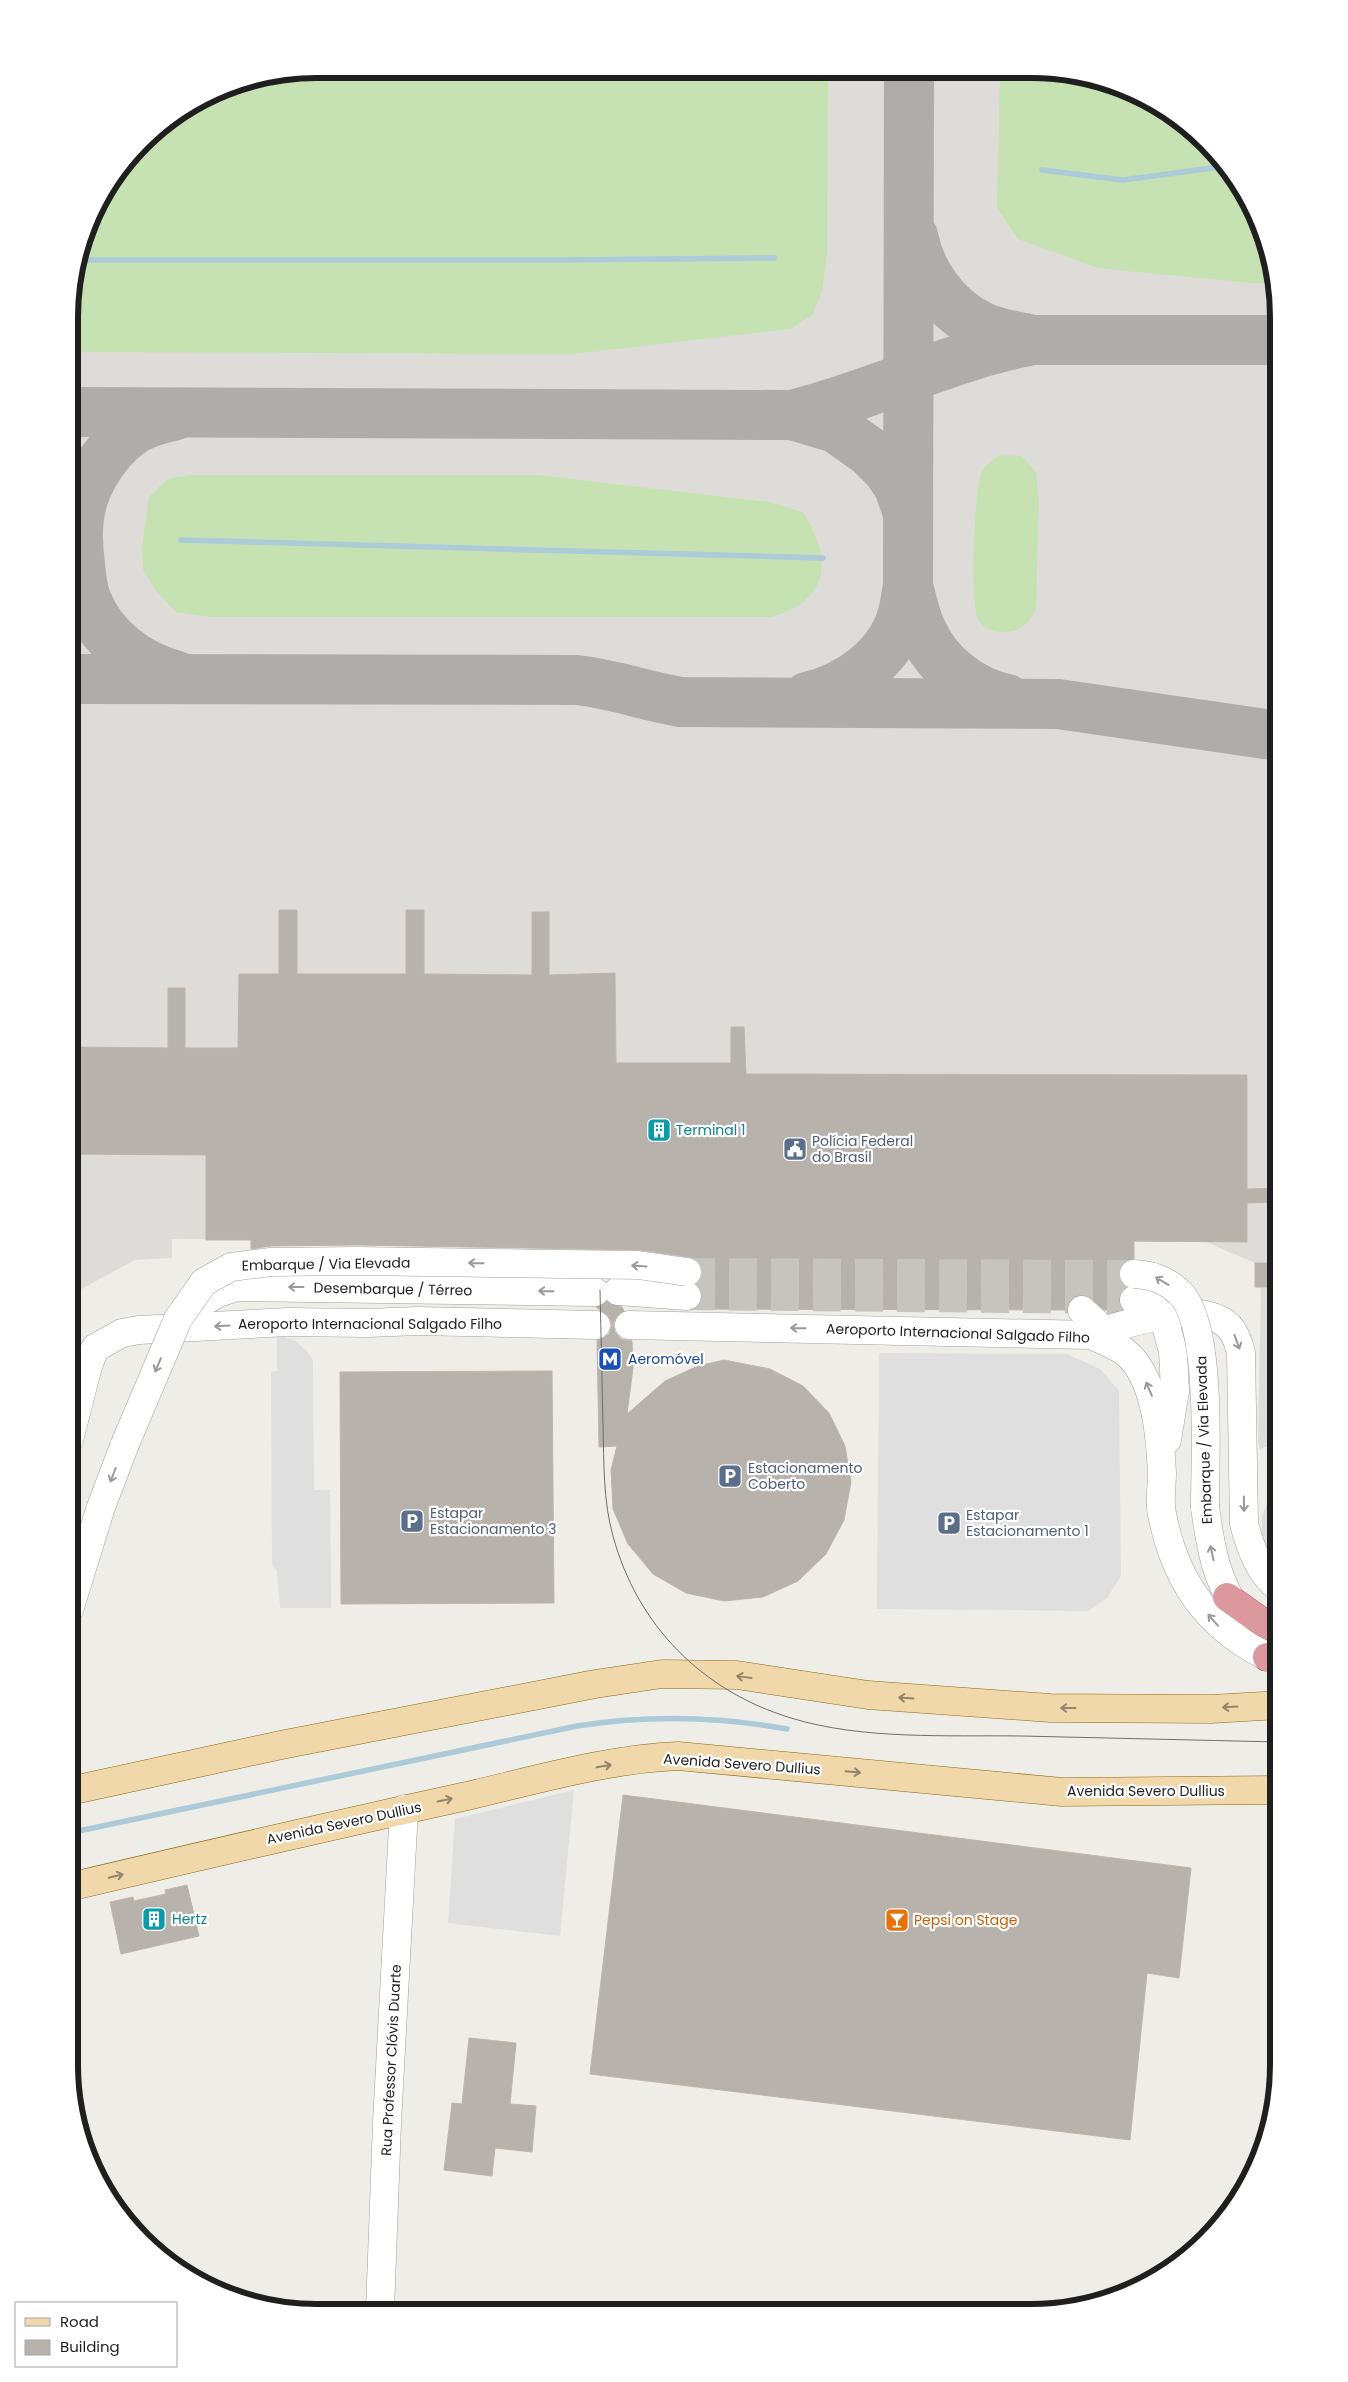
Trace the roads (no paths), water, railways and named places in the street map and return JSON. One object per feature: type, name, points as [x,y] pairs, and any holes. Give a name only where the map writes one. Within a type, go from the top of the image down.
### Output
[{"type":"highway","points":[[1228,1597],[1270,1626]]},
{"type":"main road","points":[[78,1789],[290,1743],[595,1684],[662,1674],[736,1675],[868,1695],[1050,1708],[1210,1709],[1270,1705]]},
{"type":"main road","name":"Avenida Severo Dullius","points":[[78,1885],[304,1831],[646,1758],[678,1756],[1062,1792],[1270,1790]]},
{"type":"street","name":"Embarque / Via Elevada","points":[[78,1581],[101,1507],[125,1444],[178,1319],[204,1282],[231,1266],[271,1262],[356,1261],[638,1265],[687,1284]]},
{"type":"street","name":"Embarque / Via Elevada","points":[[1164,1316],[1146,1301],[1134,1287],[1158,1278],[1180,1292],[1192,1317],[1204,1369],[1205,1508],[1211,1552],[1218,1576],[1228,1597],[1270,1652]]},
{"type":"street","name":"Desembarque / Térreo","points":[[196,1306],[218,1293],[237,1287],[606,1292],[687,1284]]},
{"type":"street","points":[[1082,1310],[1098,1333],[1125,1352],[1141,1371],[1154,1400],[1162,1472]]},
{"type":"street","name":"Aeroporto Internacional Salgado Filho","points":[[630,1325],[1098,1333],[1164,1316],[1202,1312],[1224,1321],[1236,1336],[1241,1353],[1244,1524],[1251,1547],[1262,1568],[1270,1577]]},
{"type":"street","points":[[1164,1316],[1173,1351],[1175,1391],[1162,1472],[1161,1513],[1177,1567],[1198,1602],[1222,1629],[1270,1656]]},
{"type":"street","name":"Aeroporto Internacional Salgado Filho","points":[[78,1407],[88,1366],[95,1348],[122,1333],[139,1330],[288,1322],[367,1323],[418,1321],[596,1325]]},
{"type":"street","name":"Rua Professor Clóvis Duarte","points":[[380,2304],[387,2123],[404,1809]]},
{"type":"waterway","points":[[1042,170],[1123,180],[1218,167]]},
{"type":"waterway","points":[[84,260],[774,258]]},
{"type":"waterway","points":[[181,540],[823,558]]},
{"type":"waterway","points":[[78,1831],[603,1722],[708,1719],[787,1729]]},
{"type":"tunnel","points":[[687,1272],[1134,1274]]},
{"type":"tunnel","points":[[687,1296],[1134,1300]]},
{"type":"tram line","points":[[600,1290],[605,1481],[607,1509],[613,1536],[624,1568],[638,1598],[656,1626],[702,1672],[729,1691],[759,1706],[791,1718],[818,1725],[876,1733],[935,1736],[1022,1736],[1270,1742]]},
{"type":"place","name":"Terminal 1","points":[[659,1130]]},
{"type":"place","name":"Polícia Federal do Brasil","points":[[795,1149]]},
{"type":"place","name":"Aeromóvel","points":[[610,1359]]},
{"type":"place","name":"Estacionamento Coberto","points":[[730,1476]]},
{"type":"place","name":"Estapar Estacionamento 3","points":[[412,1521]]},
{"type":"place","name":"Estapar Estacionamento 1","points":[[949,1523]]},
{"type":"place","name":"Hertz","points":[[154,1919]]},
{"type":"place","name":"Pepsi on Stage","points":[[897,1920]]}]
